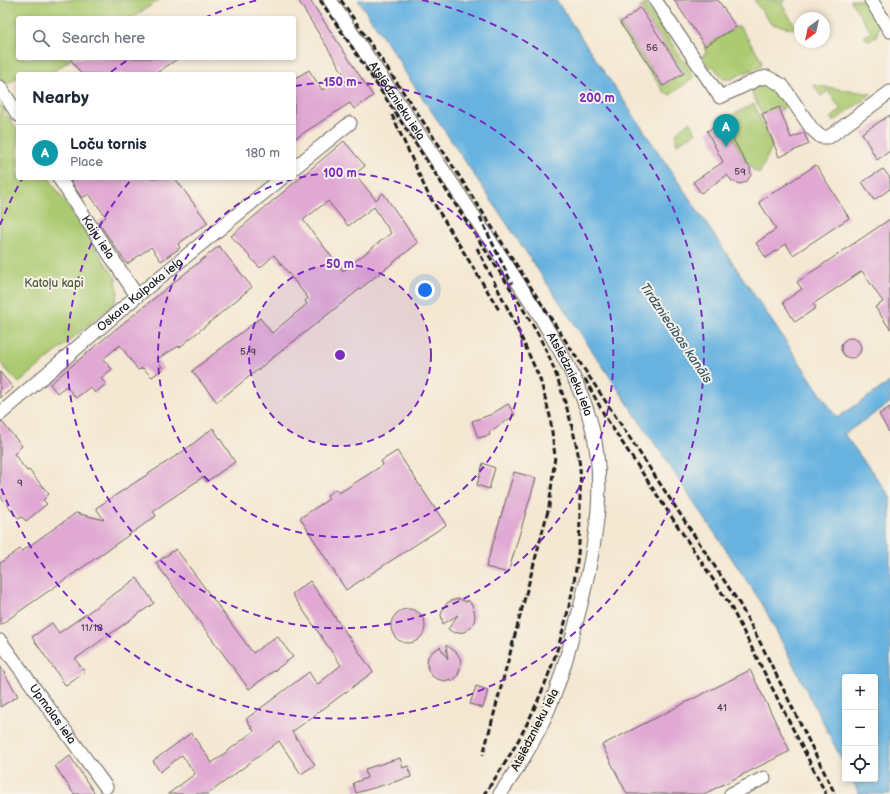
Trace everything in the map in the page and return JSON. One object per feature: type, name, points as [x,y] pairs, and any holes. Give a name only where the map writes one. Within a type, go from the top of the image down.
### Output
[{"type":"street","name":"Atslēdznieku iela","points":[[330,0],[537,311],[582,394],[591,424],[596,454],[599,504],[592,556],[578,618],[562,673],[554,694],[528,748],[500,794]]},
{"type":"street","points":[[656,0],[720,97],[758,79],[767,77],[782,85],[812,129],[821,137],[829,137],[890,92]]},
{"type":"street","points":[[871,0],[890,31]]},
{"type":"street","points":[[0,87],[16,112]]},
{"type":"street","points":[[296,166],[350,123]]},
{"type":"street","name":"Kaiju iela","points":[[61,180],[137,296]]},
{"type":"street","name":"Oskara Kalpaka iela","points":[[0,414],[137,296],[280,180]]},
{"type":"street","name":"Upmalas iela","points":[[2,646],[106,788]]},
{"type":"street","points":[[731,794],[764,778]]},
{"type":"green space","points":[[0,0],[159,0],[135,16],[16,16],[16,60],[70,60],[53,72],[16,72],[16,78],[5,86],[0,77]]},
{"type":"green space","points":[[754,0],[785,0],[781,3],[794,24],[794,29],[771,24]]},
{"type":"green space","points":[[850,0],[866,0],[879,26],[876,36],[870,40],[866,39],[864,36],[871,32]]},
{"type":"green space","points":[[645,4],[693,75],[692,79],[670,95],[664,92],[617,24],[620,23],[663,86],[684,73],[640,8]]},
{"type":"green space","points":[[736,27],[740,27],[762,60],[761,66],[731,79],[723,79],[713,66],[709,68],[702,56],[706,53],[705,46]]},
{"type":"green space","points":[[767,85],[777,90],[786,102],[783,109],[780,110],[779,107],[762,114],[752,93],[753,90],[759,86]]},
{"type":"green space","points":[[813,85],[872,94],[833,122],[831,118],[841,110],[828,91],[821,96]]},
{"type":"green space","name":"Katoļu kapi","points":[[0,104],[16,128],[16,180],[50,180],[116,279],[118,293],[115,303],[19,383],[0,363]]},
{"type":"green space","points":[[754,104],[772,146],[760,173],[754,171],[749,163],[746,163],[724,119]]},
{"type":"green space","points":[[691,122],[696,133],[677,144],[677,133]]},
{"type":"water","name":"Tirdzniecības kanāls","points":[[358,0],[556,0],[837,418],[890,382],[890,403],[844,434],[890,496],[890,794],[859,794],[853,782],[878,782],[878,674],[842,674],[842,760],[763,605],[401,66],[402,65]]},
{"type":"building","points":[[298,0],[310,0],[373,96],[354,109],[350,103],[296,138],[296,78],[309,70],[322,90],[345,76]]},
{"type":"building","points":[[674,0],[718,0],[736,27],[705,46]]},
{"type":"building","points":[[640,8],[684,73],[663,86],[620,23]]},
{"type":"building","points":[[71,60],[176,60],[158,72],[80,72]]},
{"type":"building","points":[[779,107],[791,138],[804,133],[809,144],[779,157],[762,114]]},
{"type":"building","points":[[890,115],[890,151],[877,160],[862,133]]},
{"type":"building","points":[[724,122],[746,163],[750,167],[751,175],[747,181],[741,184],[732,181],[727,175],[701,193],[693,182],[723,162],[707,131]]},
{"type":"building","points":[[344,141],[365,166],[355,174],[376,200],[383,193],[418,243],[217,402],[192,371],[260,318],[272,333],[307,304],[305,301],[308,298],[274,255],[260,268],[231,236]],"holes":[[[328,201],[348,226],[374,207],[391,233],[343,271],[303,220]]]},
{"type":"building","points":[[816,165],[849,218],[793,255],[786,244],[766,258],[756,243],[776,229],[759,202]]},
{"type":"building","points":[[883,169],[890,178],[890,189],[874,200],[862,182]]},
{"type":"building","points":[[70,180],[176,180],[208,223],[178,244],[180,248],[161,261],[151,247],[127,264],[98,222],[106,217],[89,194],[82,198]]},
{"type":"building","points":[[890,219],[890,329],[875,307],[883,302],[862,271],[813,304],[816,308],[795,322],[783,302],[802,289],[797,282]]},
{"type":"building","points":[[219,246],[252,287],[180,347],[179,346],[157,359],[163,369],[152,377],[143,368],[138,370],[120,345],[103,359],[112,369],[101,378],[106,384],[95,393],[90,387],[76,398],[66,386],[57,393],[50,384]]},
{"type":"building","points":[[851,338],[858,341],[861,348],[858,355],[851,358],[844,355],[841,348],[844,341]]},
{"type":"building","points":[[0,372],[13,388],[0,398]]},
{"type":"building","points":[[508,404],[515,415],[489,432],[490,435],[478,438],[472,421],[490,415]]},
{"type":"building","points":[[890,407],[890,434],[879,414]]},
{"type":"building","points":[[0,422],[2,422],[22,446],[14,454],[27,471],[29,470],[49,494],[43,500],[47,504],[26,521],[22,517],[19,519],[0,496]]},
{"type":"building","points":[[213,428],[235,462],[206,482],[203,477],[153,511],[156,516],[0,625],[0,563],[20,549],[22,551],[76,513],[104,520],[96,508],[185,450]]},
{"type":"building","points":[[397,451],[446,525],[346,590],[300,518],[329,499],[327,495],[336,489],[339,493],[383,465],[381,461]]},
{"type":"building","points":[[483,463],[495,468],[489,489],[477,485]]},
{"type":"building","points":[[514,472],[536,478],[508,573],[486,567]]},
{"type":"building","points":[[176,549],[253,653],[277,636],[293,657],[249,689],[156,563]]},
{"type":"building","points":[[137,578],[154,603],[75,659],[85,672],[66,686],[32,637],[52,623],[59,633]]},
{"type":"building","points":[[310,581],[373,672],[292,732],[315,765],[301,774],[279,741],[208,794],[168,794],[195,774],[182,755],[160,772],[153,761],[191,733],[212,763],[254,731],[246,719],[309,672],[317,685],[341,665],[292,594]]},
{"type":"building","points":[[459,599],[467,602],[468,600],[473,606],[475,616],[474,622],[470,628],[464,632],[454,633],[448,629],[458,615],[443,624],[441,615],[447,603]]},
{"type":"building","points":[[408,609],[414,610],[420,614],[424,620],[424,632],[420,638],[414,642],[408,643],[402,642],[396,638],[392,632],[391,626],[392,620],[396,614],[402,610]]},
{"type":"building","points":[[446,645],[456,652],[460,658],[461,664],[458,675],[452,682],[451,679],[444,681],[437,679],[432,676],[428,670],[428,657],[432,652],[440,647],[448,659]]},
{"type":"building","points":[[0,666],[18,696],[0,707]]},
{"type":"building","points":[[750,670],[790,751],[704,794],[627,794],[602,745]]},
{"type":"building","points":[[476,686],[488,690],[483,708],[470,704]]},
{"type":"building","points":[[70,756],[95,794],[74,794],[55,766]]},
{"type":"building","points":[[400,758],[403,768],[408,766],[411,777],[356,793],[353,783],[367,778],[365,769]]},
{"type":"railway","points":[[320,0],[518,300],[546,349],[570,419],[577,450],[580,477],[579,540],[573,586],[566,618],[557,649],[534,710],[519,739],[484,794]]},
{"type":"railway","points":[[341,0],[445,154],[559,331],[739,603],[762,646],[835,794]]},
{"type":"railway","points":[[392,115],[427,192],[499,310]]},
{"type":"railway","points":[[480,217],[512,284]]},
{"type":"railway","points":[[477,248],[512,317],[540,379],[550,416],[555,456],[549,507],[483,755]]},
{"type":"railway","points":[[585,379],[606,418],[730,605],[826,794]]},
{"type":"place","name":"Loču tornis","points":[[726,147]]}]
